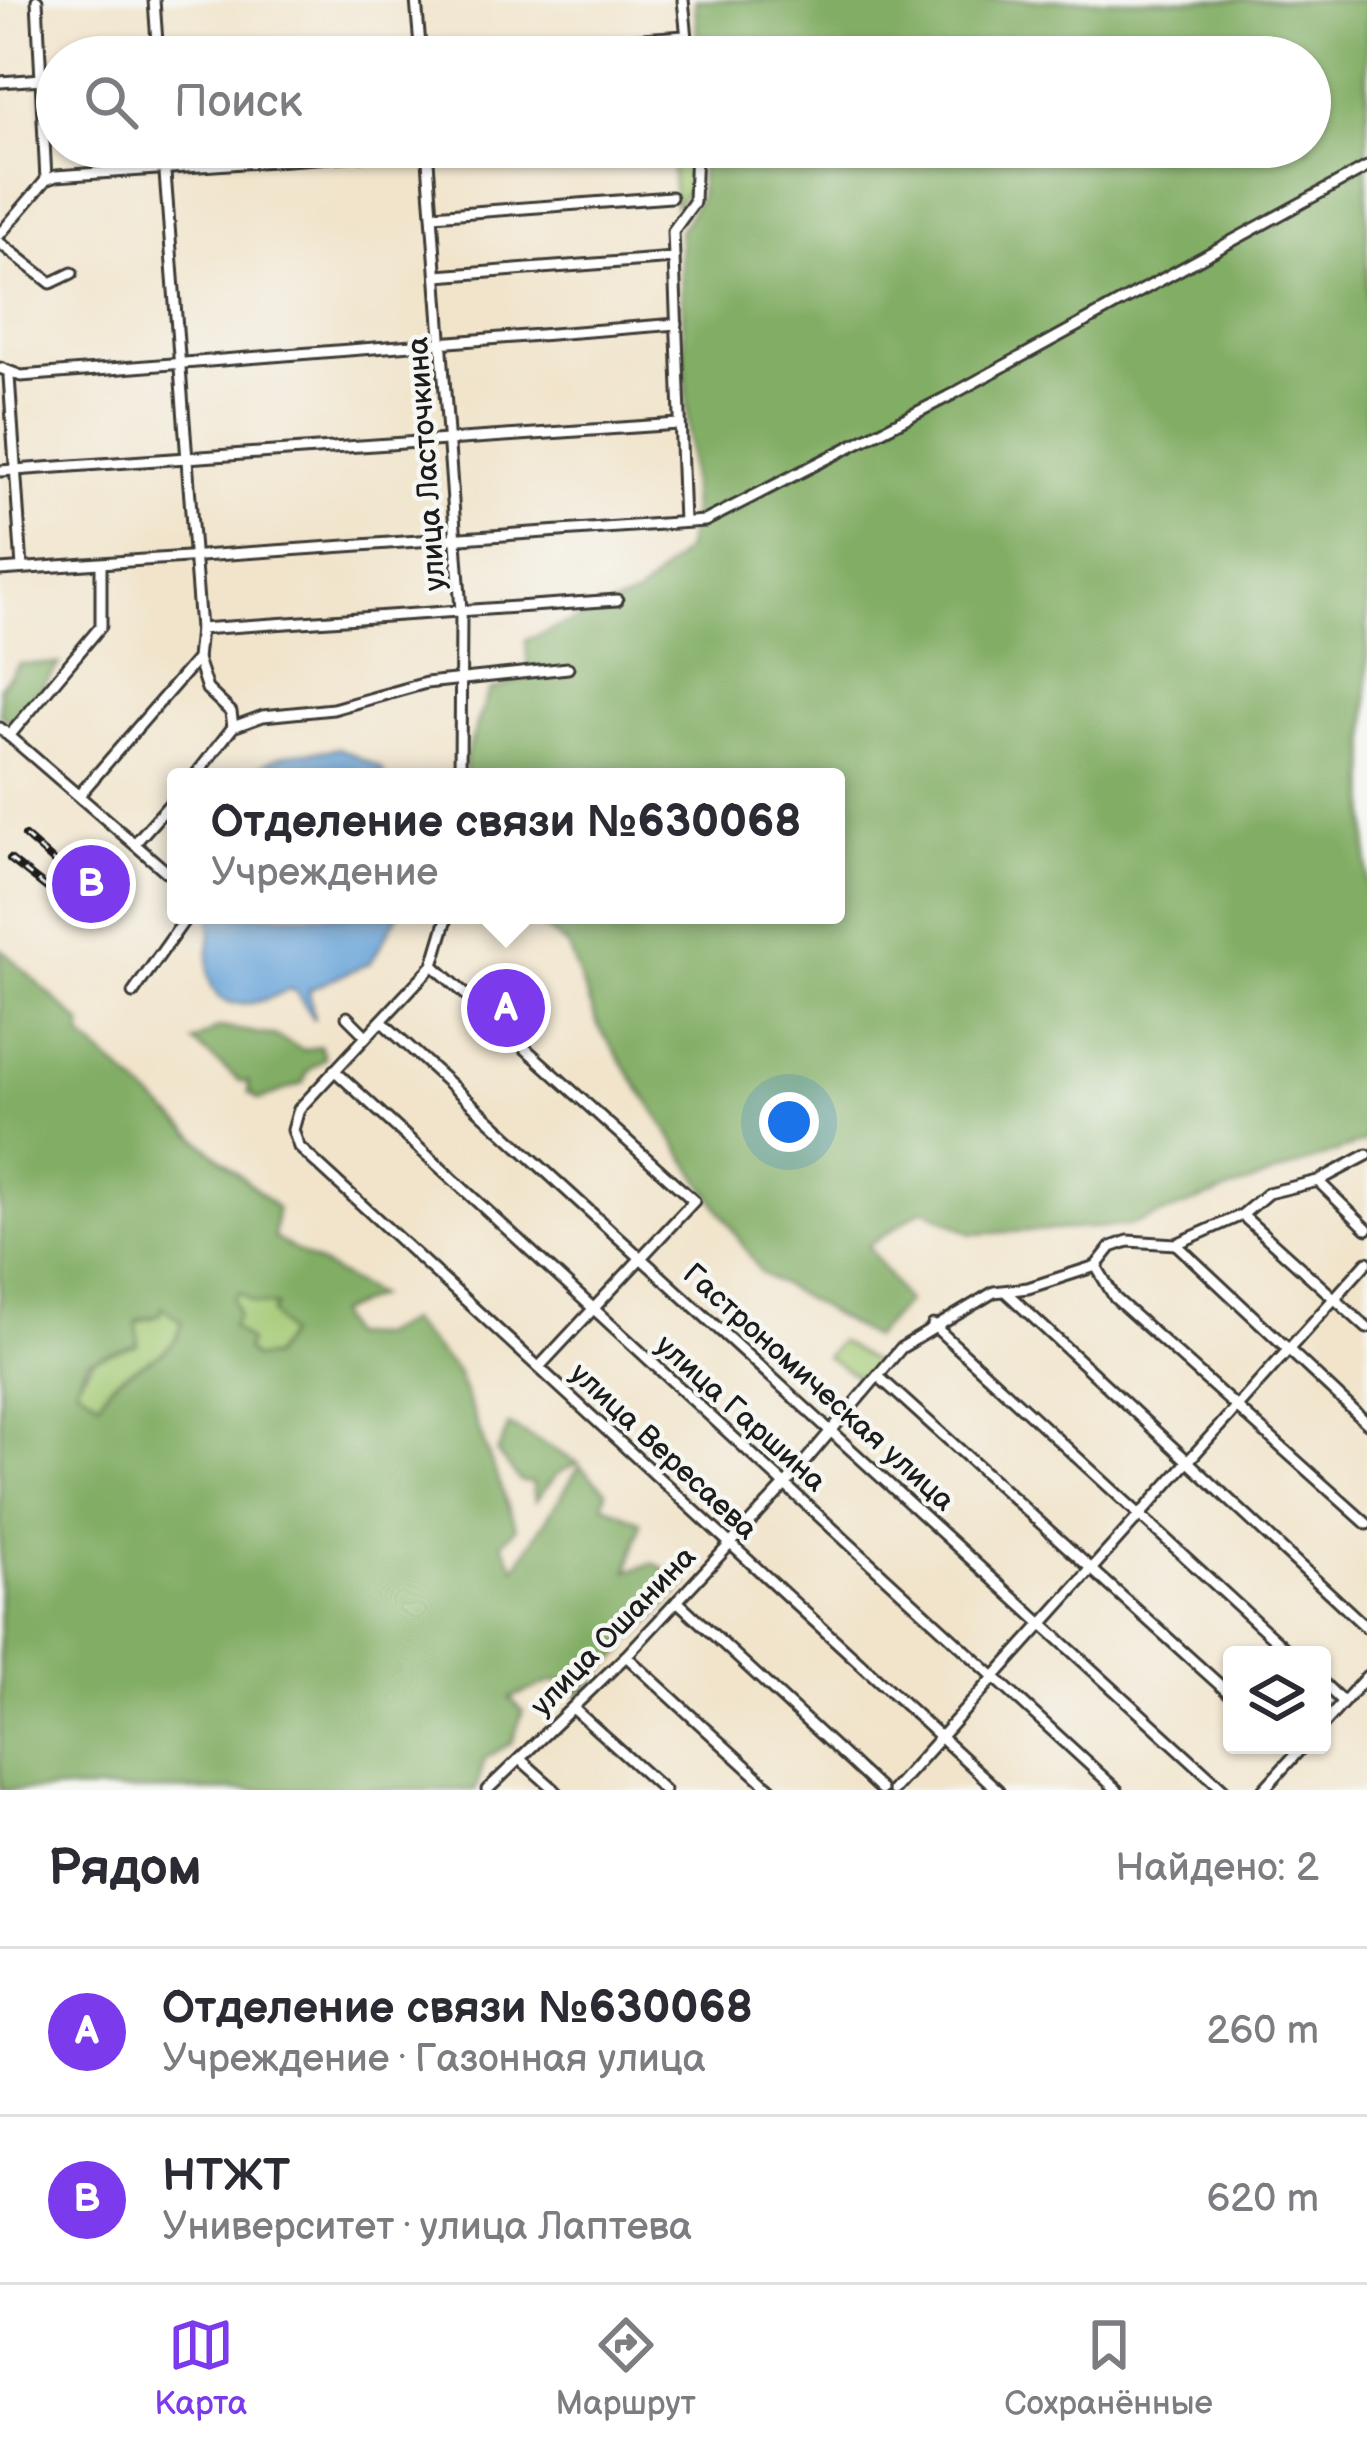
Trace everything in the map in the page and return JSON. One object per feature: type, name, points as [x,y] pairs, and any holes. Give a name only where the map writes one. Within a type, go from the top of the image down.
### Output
[{"type":"street","points":[[37,0],[39,36]]},
{"type":"street","points":[[154,0],[157,36]]},
{"type":"street","points":[[416,0],[419,36]]},
{"type":"street","points":[[683,0],[686,36]]},
{"type":"street","points":[[0,82],[36,79]]},
{"type":"street","points":[[0,570],[684,522],[726,513],[1367,166]]},
{"type":"street","points":[[45,168],[46,180],[0,239],[51,283],[72,272]]},
{"type":"street","points":[[46,180],[164,168],[200,629],[196,659],[212,699],[231,712],[233,727]]},
{"type":"street","name":"улица Ласточкина","points":[[429,168],[461,610],[460,768]]},
{"type":"street","points":[[684,522],[673,231],[694,202],[695,168]]},
{"type":"street","points":[[433,215],[671,197]]},
{"type":"street","points":[[437,276],[674,258]]},
{"type":"street","points":[[22,568],[4,372],[676,324]]},
{"type":"street","points":[[0,471],[678,424]]},
{"type":"street","points":[[100,565],[105,616],[101,626],[5,732],[167,871]]},
{"type":"street","points":[[200,629],[617,601]]},
{"type":"street","points":[[79,795],[196,659]]},
{"type":"street","points":[[201,768],[233,727],[263,716],[332,709],[464,679],[568,668]]},
{"type":"street","points":[[136,842],[167,807]]},
{"type":"street","points":[[134,993],[182,924]]},
{"type":"street","points":[[334,1070],[433,965],[445,924]]},
{"type":"street","points":[[433,965],[694,1201],[539,1367]]},
{"type":"street","points":[[347,1017],[367,1036]]},
{"type":"street","name":"Гастрономическая улица","points":[[382,1021],[1225,1790]]},
{"type":"street","name":"улица Вересаева","points":[[334,1070],[294,1119],[299,1147],[998,1790]]},
{"type":"street","name":"улица Гаршина","points":[[334,1070],[1117,1790]]},
{"type":"street","name":"улица Ошанина","points":[[487,1790],[575,1710],[730,1545],[901,1348],[994,1292],[1006,1293],[1096,1266],[1111,1247],[1128,1241],[1176,1244],[1242,1215],[1282,1186],[1318,1181],[1367,1155]]},
{"type":"street","points":[[1318,1181],[1367,1229]]},
{"type":"street","points":[[1242,1215],[1367,1328]]},
{"type":"street","points":[[1176,1244],[1367,1423]]},
{"type":"street","points":[[893,1790],[1367,1262]]},
{"type":"street","points":[[1096,1266],[1115,1298],[1367,1524]]},
{"type":"street","points":[[1006,1293],[1367,1628]]},
{"type":"street","points":[[933,1325],[1282,1646]]},
{"type":"street","points":[[878,1376],[1223,1688]]},
{"type":"street","points":[[677,1601],[880,1790]]},
{"type":"street","points":[[626,1656],[772,1790]]},
{"type":"street","points":[[1331,1716],[1367,1676]]},
{"type":"street","points":[[1331,1691],[1343,1702]]},
{"type":"street","points":[[575,1710],[664,1790]]},
{"type":"street","points":[[1266,1789],[1296,1754]]},
{"type":"street","points":[[520,1759],[555,1790]]},
{"type":"green space","points":[[695,0],[1367,0],[1367,1141],[1128,1226],[972,1234],[923,1209],[868,1246],[907,1302],[873,1338],[761,1273],[599,1027],[567,945],[539,924],[845,924],[845,768],[465,768],[465,758],[489,691],[528,678],[526,640],[637,596],[686,549],[692,511],[679,232],[700,197],[701,168],[1331,168],[1331,36],[697,36]]},
{"type":"green space","points":[[672,168],[689,168],[687,191],[675,207]]},
{"type":"green space","points":[[19,664],[60,664],[13,724],[0,714],[0,687]]},
{"type":"green space","points":[[0,948],[82,1024],[82,1037],[277,1208],[274,1238],[377,1296],[336,1313],[347,1335],[378,1336],[408,1321],[457,1372],[516,1528],[502,1543],[515,1568],[580,1466],[606,1491],[603,1504],[641,1522],[628,1571],[654,1563],[688,1583],[636,1638],[625,1641],[627,1648],[578,1695],[571,1682],[551,1682],[510,1698],[523,1711],[512,1743],[485,1758],[476,1790],[0,1790]],"holes":[[[239,1292],[254,1303],[276,1306],[272,1313],[287,1335],[271,1357],[254,1358],[245,1350],[249,1342],[232,1326],[238,1315],[233,1298]],[[162,1307],[182,1322],[169,1347],[119,1378],[100,1402],[76,1387],[87,1361],[138,1345],[137,1320],[159,1315]]]},
{"type":"green space","points":[[220,1027],[275,1036],[304,1050],[320,1046],[325,1058],[307,1072],[303,1083],[259,1100],[249,1093],[248,1081],[240,1081],[193,1042]]},
{"type":"green space","points":[[239,1292],[249,1300],[277,1306],[287,1335],[271,1357],[254,1358],[244,1350],[248,1342],[232,1325],[238,1315],[233,1297]]},
{"type":"green space","points":[[162,1307],[183,1322],[169,1348],[118,1378],[100,1402],[75,1387],[117,1334],[153,1318]]},
{"type":"green space","points":[[839,1341],[876,1364],[864,1381],[826,1357]]},
{"type":"green space","points":[[509,1425],[578,1463],[557,1474],[535,1501],[533,1484],[520,1481],[497,1453]]},
{"type":"water","points":[[339,748],[381,768],[260,768],[292,754]]},
{"type":"water","points":[[211,924],[393,924],[371,962],[309,990],[314,1020],[289,989],[241,1004],[220,998],[209,975]]},
{"type":"railway","points":[[25,836],[104,906]]},
{"type":"railway","points":[[10,859],[56,895]]},
{"type":"place","name":"НТЖТ","points":[[91,884]]},
{"type":"place","name":"Отделение связи №630068","points":[[506,1008]]}]
